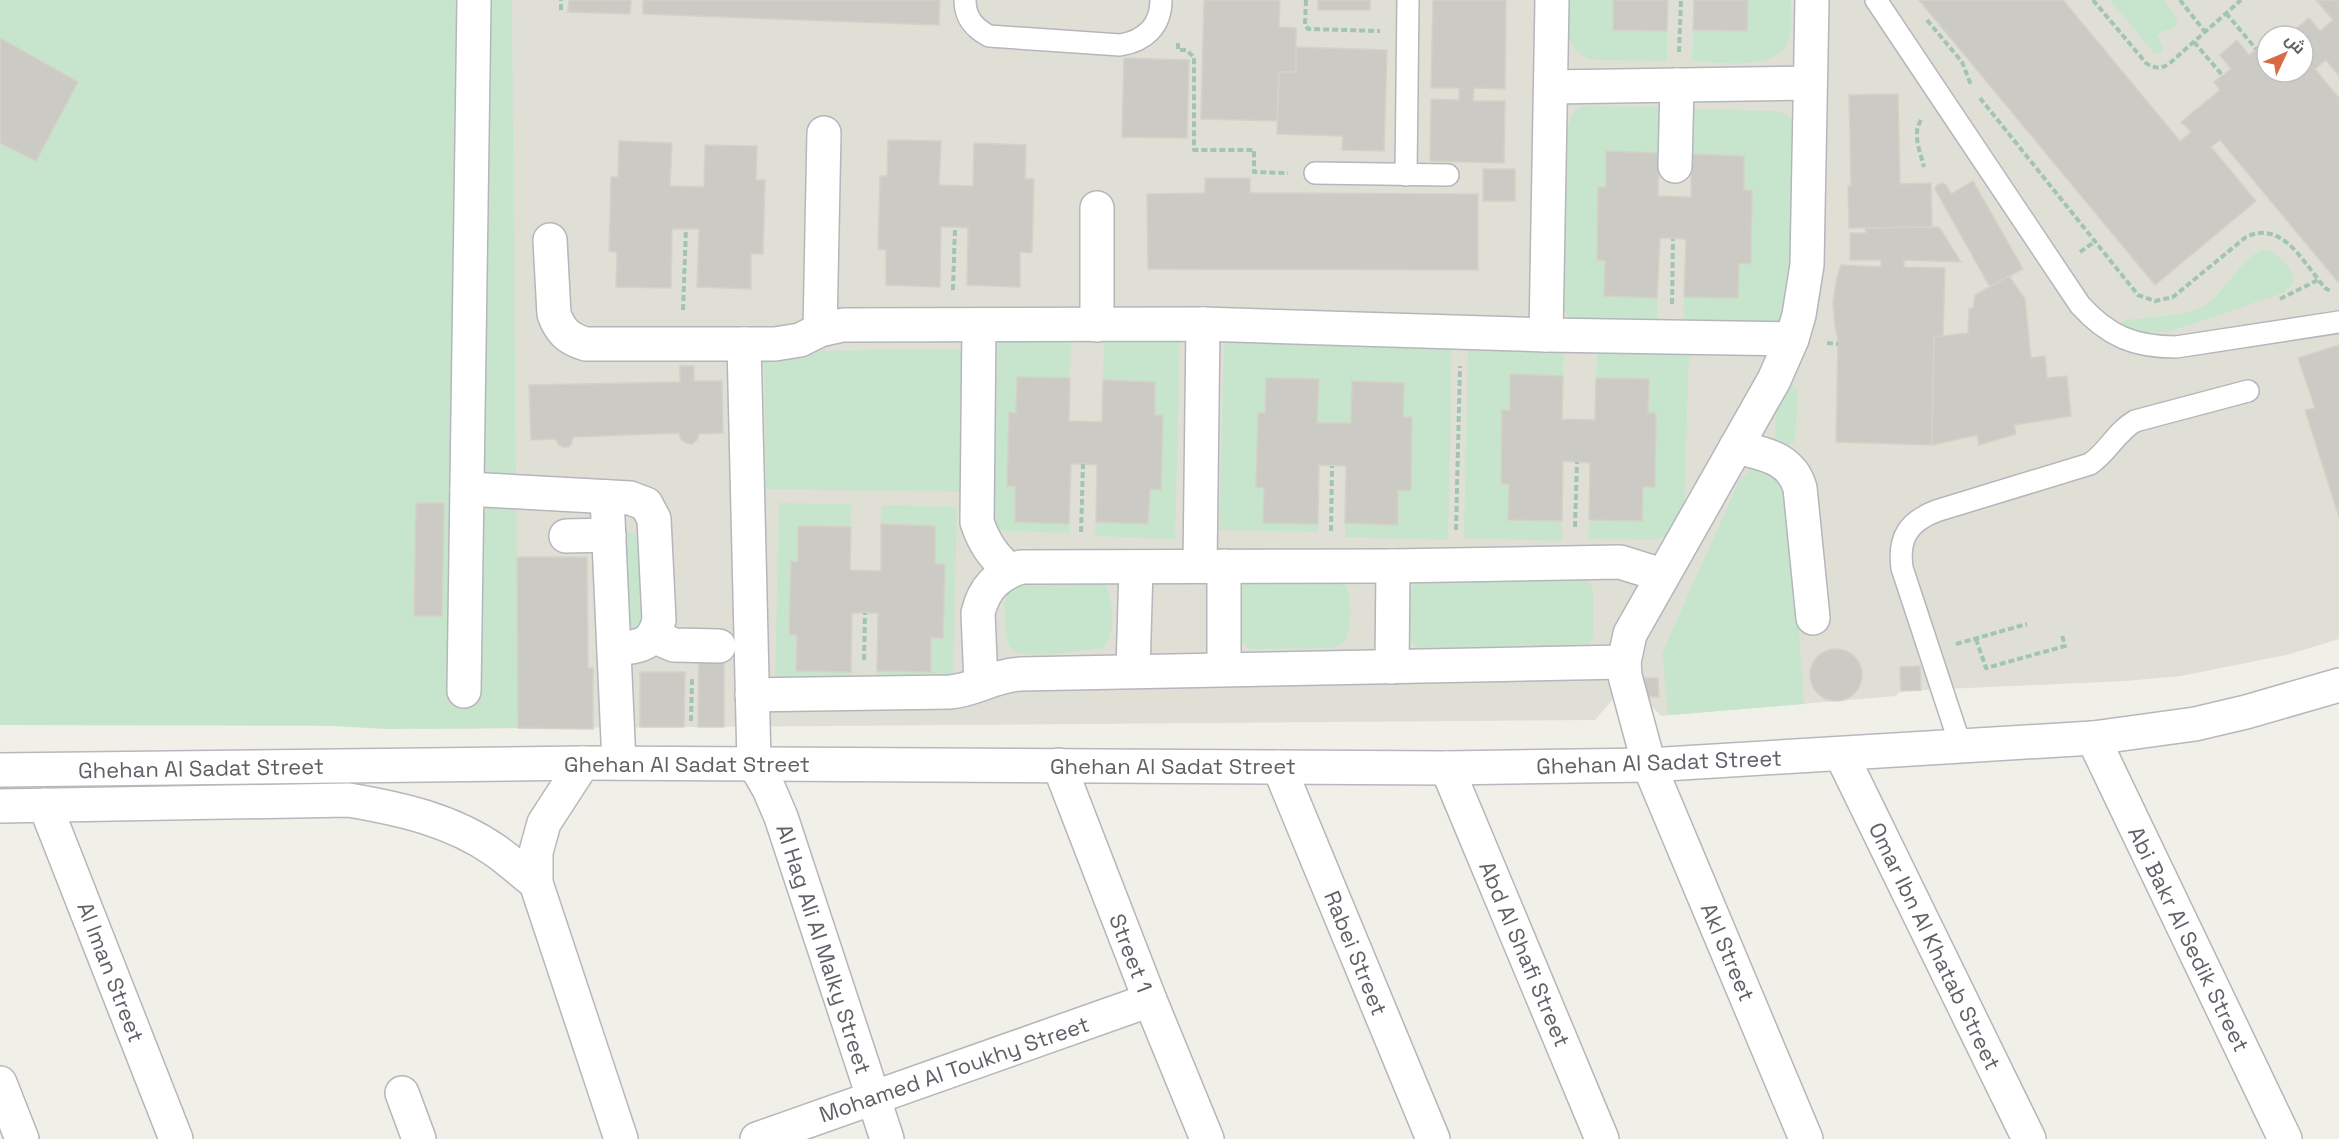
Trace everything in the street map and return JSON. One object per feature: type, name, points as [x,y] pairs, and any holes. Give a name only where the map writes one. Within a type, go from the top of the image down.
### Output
[{"type":"street","points":[[464,691],[474,0]]},
{"type":"street","points":[[1546,335],[1552,0]]},
{"type":"street","points":[[752,695],[950,692],[1006,675],[1624,662],[1630,634],[1774,380],[1792,339],[1804,290],[1807,265],[1812,0]]},
{"type":"street","points":[[1551,87],[1810,83]]},
{"type":"street","points":[[1675,166],[1677,85]]},
{"type":"street","points":[[820,330],[824,133]]},
{"type":"street","points":[[1097,325],[1098,208]]},
{"type":"street","points":[[550,240],[554,314],[565,335],[574,341],[586,344],[788,342],[800,340],[820,330],[843,325],[1203,324],[1461,333],[1792,339]]},
{"type":"street","points":[[1203,324],[1212,566],[1224,669]]},
{"type":"street","points":[[980,325],[977,522],[983,541],[994,558],[1010,571]]},
{"type":"street","points":[[744,344],[753,763]]},
{"type":"street","points":[[1736,447],[1783,461],[1797,477],[1813,618]]},
{"type":"street","points":[[467,489],[638,500],[651,511],[654,519],[659,620],[653,636],[640,646],[614,649]]},
{"type":"street","points":[[608,497],[619,763]]},
{"type":"street","points":[[566,536],[609,535]]},
{"type":"street","points":[[981,684],[978,613],[981,602],[992,584],[1010,571],[1021,567],[1393,566],[1620,562],[1649,571],[1661,579]]},
{"type":"street","points":[[1392,667],[1393,566]]},
{"type":"street","points":[[1132,671],[1136,567]]},
{"type":"street","points":[[653,636],[674,645],[719,646]]},
{"type":"street","name":"Akl Street","points":[[1624,662],[1625,676],[1649,765],[1806,1139]]},
{"type":"street","name":"Ghehan Al Sadat Street","points":[[0,770],[583,763],[1447,768],[1649,765],[2093,738],[2195,724],[2339,685]]},
{"type":"street","name":"Abi Bakr Al Sedik Street","points":[[2093,738],[2285,1139]]},
{"type":"street","name":"Omar Ibn Al Khatab Street","points":[[1840,754],[2029,1139]]},
{"type":"street","points":[[583,763],[544,823],[536,852],[536,883],[621,1139]]},
{"type":"street","name":"Al Hag Ali Al Malky Street","points":[[753,763],[781,817],[887,1139]]},
{"type":"street","name":"Street 1","points":[[1059,765],[1150,1000],[1207,1139]]},
{"type":"street","name":"Rabei Street","points":[[1279,766],[1433,1139]]},
{"type":"street","name":"Abd Al Shafi Street","points":[[1447,768],[1602,1139]]},
{"type":"street","name":"Ghehan Al Sadat Street","points":[[0,806],[349,800],[400,808],[450,826],[495,850],[536,883]]},
{"type":"street","name":"Al Iman Street","points":[[45,805],[176,1139]]},
{"type":"street","name":"Mohamed Al Toukhy Street","points":[[757,1139],[1150,1000]]},
{"type":"street","points":[[0,1083],[22,1139]]},
{"type":"street","points":[[402,1093],[418,1139]]},
{"type":"lane","points":[[965,0],[967,15],[972,24],[989,36],[999,39],[1120,45],[1143,38],[1152,29],[1160,9]]},
{"type":"lane","points":[[1406,175],[1408,0]]},
{"type":"lane","points":[[1876,0],[2080,305],[2095,321],[2123,338],[2154,347],[2176,347],[2339,322]]},
{"type":"lane","points":[[1315,173],[1448,175]]},
{"type":"lane","points":[[1961,747],[1902,568],[1900,553],[1903,539],[1911,526],[1922,517],[2090,464],[2104,452],[2121,431],[2144,417],[2248,391]]},
{"type":"path","points":[[561,0],[561,10]]},
{"type":"path","points":[[1306,0],[1305,24],[1308,29],[1408,32]]},
{"type":"path","points":[[1677,85],[1681,0]]},
{"type":"path","points":[[2093,0],[2151,67],[2165,67],[2241,0]]},
{"type":"path","points":[[2180,0],[2205,33]]},
{"type":"path","points":[[1160,9],[1178,21],[1178,50],[1185,50],[1194,57],[1194,150],[1254,150],[1254,172],[1315,173]]},
{"type":"path","points":[[2226,13],[2255,48]]},
{"type":"path","points":[[1924,16],[1962,62],[1975,92],[2138,295],[2155,301],[2174,297],[2246,237],[2265,232],[2283,238],[2325,288],[2337,293]]},
{"type":"path","points":[[2194,42],[2223,76]]},
{"type":"path","points":[[954,251],[955,227]]},
{"type":"path","points":[[682,344],[686,229]]},
{"type":"path","points":[[1672,262],[1673,239]]},
{"type":"path","points":[[1455,564],[1461,333]]},
{"type":"path","points":[[1830,344],[1838,344]]},
{"type":"path","points":[[1574,562],[1577,462]]},
{"type":"path","points":[[1080,567],[1083,464]]},
{"type":"path","points":[[1330,566],[1332,466]]},
{"type":"path","points":[[865,613],[865,636]]},
{"type":"path","points":[[1929,652],[2027,624]]},
{"type":"path","points":[[1976,639],[1986,668],[2065,646],[2062,635]]},
{"type":"shaded area","points":[[0,0],[2339,0],[2339,639],[2290,654],[2181,676],[2125,681],[1901,691],[1896,696],[1661,716],[1642,697],[1620,691],[1595,720],[426,729],[349,726],[0,725]]},
{"type":"green space","points":[[0,0],[512,0],[518,728],[387,729],[313,725],[0,725]]},
{"type":"green space","points":[[1568,0],[1613,0],[1613,30],[1667,31],[1667,61],[1593,60],[1583,56],[1571,44],[1568,28]]},
{"type":"green space","points":[[1748,0],[1791,0],[1791,32],[1788,42],[1781,51],[1771,58],[1745,63],[1692,61],[1693,30],[1747,31]]},
{"type":"green space","points":[[2110,0],[2164,0],[2178,20],[2174,28],[2161,32],[2157,36],[2163,47],[2161,53],[2155,54]]},
{"type":"green space","points":[[1582,106],[1662,107],[1659,153],[1607,152],[1606,187],[1598,187],[1597,260],[1605,261],[1604,296],[1657,298],[1657,327],[1577,324],[1565,312],[1562,305],[1568,126],[1572,114]]},
{"type":"green space","points":[[1691,109],[1776,111],[1788,116],[1797,126],[1794,298],[1785,316],[1777,323],[1683,327],[1684,297],[1738,298],[1739,263],[1751,263],[1752,190],[1744,190],[1744,156],[1691,154]]},
{"type":"green space","points":[[2264,250],[2275,254],[2289,267],[2293,284],[2283,293],[2168,332],[2143,333],[2119,326],[2126,320],[2177,314],[2204,306],[2248,259]]},
{"type":"green space","points":[[998,334],[1071,337],[1070,378],[1017,377],[1016,413],[1009,412],[1008,486],[1015,486],[1015,522],[1069,524],[1069,533],[993,530]]},
{"type":"green space","points":[[1104,338],[1180,341],[1175,539],[1095,536],[1096,522],[1148,524],[1150,489],[1161,489],[1163,416],[1155,415],[1155,382],[1103,380]]},
{"type":"green space","points":[[1224,339],[1452,346],[1448,540],[1345,537],[1345,523],[1398,524],[1398,490],[1410,491],[1412,417],[1403,417],[1404,383],[1352,381],[1351,423],[1317,423],[1318,379],[1266,378],[1265,413],[1258,414],[1256,487],[1264,488],[1264,523],[1318,524],[1318,532],[1219,530]]},
{"type":"green space","points":[[1468,346],[1564,348],[1563,376],[1510,375],[1510,410],[1502,410],[1501,483],[1509,484],[1508,519],[1562,521],[1562,541],[1464,538]]},
{"type":"green space","points":[[961,349],[962,492],[766,489],[764,362],[772,357],[797,351]]},
{"type":"green space","points":[[1597,349],[1689,352],[1684,511],[1666,536],[1655,540],[1588,539],[1589,520],[1642,521],[1649,379],[1596,378]]},
{"type":"green space","points":[[1790,383],[1798,390],[1795,441],[1786,447],[1777,442],[1775,437],[1777,391]]},
{"type":"green space","points":[[1765,465],[1790,491],[1804,704],[1668,715],[1662,653],[1740,479],[1755,466]]},
{"type":"green space","points":[[779,503],[852,504],[851,527],[798,526],[798,562],[791,561],[789,635],[797,635],[796,671],[851,672],[851,682],[775,680]]},
{"type":"green space","points":[[882,505],[957,507],[953,683],[877,681],[877,671],[931,672],[931,638],[943,638],[945,565],[935,564],[935,526],[881,524]]},
{"type":"green space","points":[[630,532],[638,536],[643,625],[640,629],[631,631],[627,627],[625,533]]},
{"type":"green space","points":[[1582,577],[1591,585],[1593,591],[1593,638],[1585,649],[1419,650],[1408,639],[1408,591],[1419,579]]},
{"type":"green space","points":[[1249,579],[1338,580],[1348,590],[1350,602],[1350,624],[1345,642],[1334,648],[1249,648],[1239,639],[1237,590]]},
{"type":"green space","points":[[1100,580],[1109,593],[1112,613],[1111,633],[1103,647],[1044,654],[1020,653],[1011,648],[1006,638],[1004,604],[1008,592],[1016,582]]},
{"type":"building","points":[[569,0],[631,0],[630,14],[568,12]]},
{"type":"building","points":[[643,0],[940,0],[939,25],[643,14]]},
{"type":"building","points":[[1204,0],[1280,0],[1279,27],[1296,28],[1296,72],[1279,72],[1277,121],[1201,119]]},
{"type":"building","points":[[1318,0],[1370,0],[1370,10],[1318,10]]},
{"type":"building","points":[[1433,0],[1506,0],[1505,89],[1474,88],[1473,101],[1505,101],[1504,163],[1430,161],[1431,99],[1459,100],[1459,88],[1431,88]]},
{"type":"building","points":[[1613,0],[1668,0],[1667,31],[1613,30]]},
{"type":"building","points":[[1694,0],[1748,0],[1747,31],[1693,30]]},
{"type":"building","points":[[1919,0],[2063,0],[2180,141],[2191,132],[2181,122],[2220,90],[2214,82],[2231,69],[2220,55],[2237,40],[2249,55],[2255,50],[2255,84],[2315,84],[2315,69],[2339,98],[2338,282],[2220,140],[2211,147],[2256,201],[2155,285]]},
{"type":"building","points":[[2316,0],[2339,0],[2339,76],[2326,60],[2315,69],[2315,25],[2320,31],[2333,20]]},
{"type":"building","points":[[2309,18],[2314,24],[2302,24]]},
{"type":"building","points":[[0,38],[78,82],[36,161],[0,143]]},
{"type":"building","points":[[1296,47],[1387,50],[1384,151],[1342,150],[1343,136],[1277,134],[1279,72],[1296,72]]},
{"type":"building","points":[[1124,58],[1189,60],[1187,138],[1122,137]]},
{"type":"building","points":[[1898,94],[1900,184],[1931,183],[1932,227],[1849,228],[1848,186],[1851,186],[1849,95]]},
{"type":"building","points":[[888,140],[941,141],[939,185],[973,186],[974,143],[1026,145],[1025,179],[1034,179],[1032,253],[1020,252],[1020,287],[967,285],[968,228],[955,227],[941,227],[940,287],[886,285],[886,250],[878,249],[880,176],[887,176]]},
{"type":"building","points":[[619,141],[672,143],[670,186],[704,187],[705,145],[757,146],[756,180],[765,180],[763,254],[751,254],[751,289],[697,287],[699,229],[672,229],[671,288],[616,287],[617,252],[609,251],[611,177],[618,177]]},
{"type":"building","points":[[1606,151],[1659,153],[1658,196],[1691,197],[1691,154],[1744,156],[1744,190],[1752,190],[1751,264],[1739,263],[1738,298],[1684,297],[1686,239],[1660,238],[1657,298],[1604,296],[1605,261],[1597,260],[1598,187],[1606,187]]},
{"type":"building","points":[[1483,169],[1515,169],[1515,201],[1483,201]]},
{"type":"building","points":[[1205,178],[1250,178],[1250,193],[1478,194],[1478,270],[1148,269],[1147,194],[1205,193]]},
{"type":"building","points":[[1973,181],[2023,269],[1990,287],[1935,189],[1942,183],[1946,185],[1951,194]]},
{"type":"building","points":[[1939,227],[1961,262],[1904,260],[1904,267],[1945,268],[1943,337],[1934,337],[1932,445],[1836,442],[1838,339],[1833,302],[1837,277],[1841,265],[1881,267],[1881,260],[1850,260],[1850,233],[1866,233],[1865,228]]},
{"type":"building","points":[[2009,276],[2025,299],[2031,358],[2045,356],[2047,378],[2067,376],[2071,416],[2014,425],[2016,434],[1979,445],[1977,435],[1932,445],[1934,337],[1968,333],[1969,308],[1973,308],[1975,295]]},
{"type":"building","points":[[2339,345],[2339,517],[2305,410],[2315,408],[2298,358]]},
{"type":"building","points":[[680,366],[694,366],[694,381],[722,381],[723,433],[699,434],[697,440],[692,444],[681,439],[679,433],[573,437],[569,447],[558,444],[556,439],[531,440],[529,385],[680,382]]},
{"type":"building","points":[[1510,374],[1563,376],[1562,419],[1595,420],[1596,378],[1649,379],[1648,413],[1656,413],[1655,487],[1643,487],[1642,521],[1589,520],[1590,463],[1563,461],[1562,521],[1508,520],[1509,484],[1501,484],[1502,410],[1510,410]]},
{"type":"building","points":[[1017,377],[1070,378],[1069,421],[1102,422],[1103,380],[1155,382],[1155,415],[1163,415],[1161,490],[1150,489],[1148,524],[1096,522],[1097,465],[1083,464],[1071,464],[1069,524],[1015,522],[1015,486],[1007,486],[1009,412],[1016,413]]},
{"type":"building","points":[[1266,378],[1319,379],[1317,423],[1351,423],[1352,381],[1404,383],[1403,417],[1412,417],[1411,491],[1398,490],[1398,525],[1345,523],[1346,466],[1319,465],[1318,524],[1263,523],[1264,488],[1256,487],[1258,413],[1265,413]]},
{"type":"building","points":[[416,503],[444,503],[442,616],[414,616]]},
{"type":"building","points":[[881,524],[935,526],[935,564],[945,564],[943,638],[931,638],[931,672],[877,671],[878,613],[852,613],[851,672],[796,671],[797,635],[789,635],[791,561],[798,562],[798,526],[851,527],[850,570],[881,571]]},
{"type":"building","points":[[517,557],[587,557],[588,668],[593,668],[593,729],[518,728]]},
{"type":"building","points":[[1831,649],[1841,649],[1855,656],[1862,675],[1855,694],[1841,701],[1831,701],[1821,697],[1814,690],[1810,680],[1810,670],[1814,660],[1821,653]]},
{"type":"building","points":[[699,656],[724,656],[724,727],[698,727]]},
{"type":"building","points":[[1920,666],[1921,690],[1901,691],[1900,667]]},
{"type":"building","points":[[640,672],[685,672],[684,727],[640,727]]},
{"type":"building","points":[[1642,678],[1658,678],[1659,697],[1642,697]]}]
